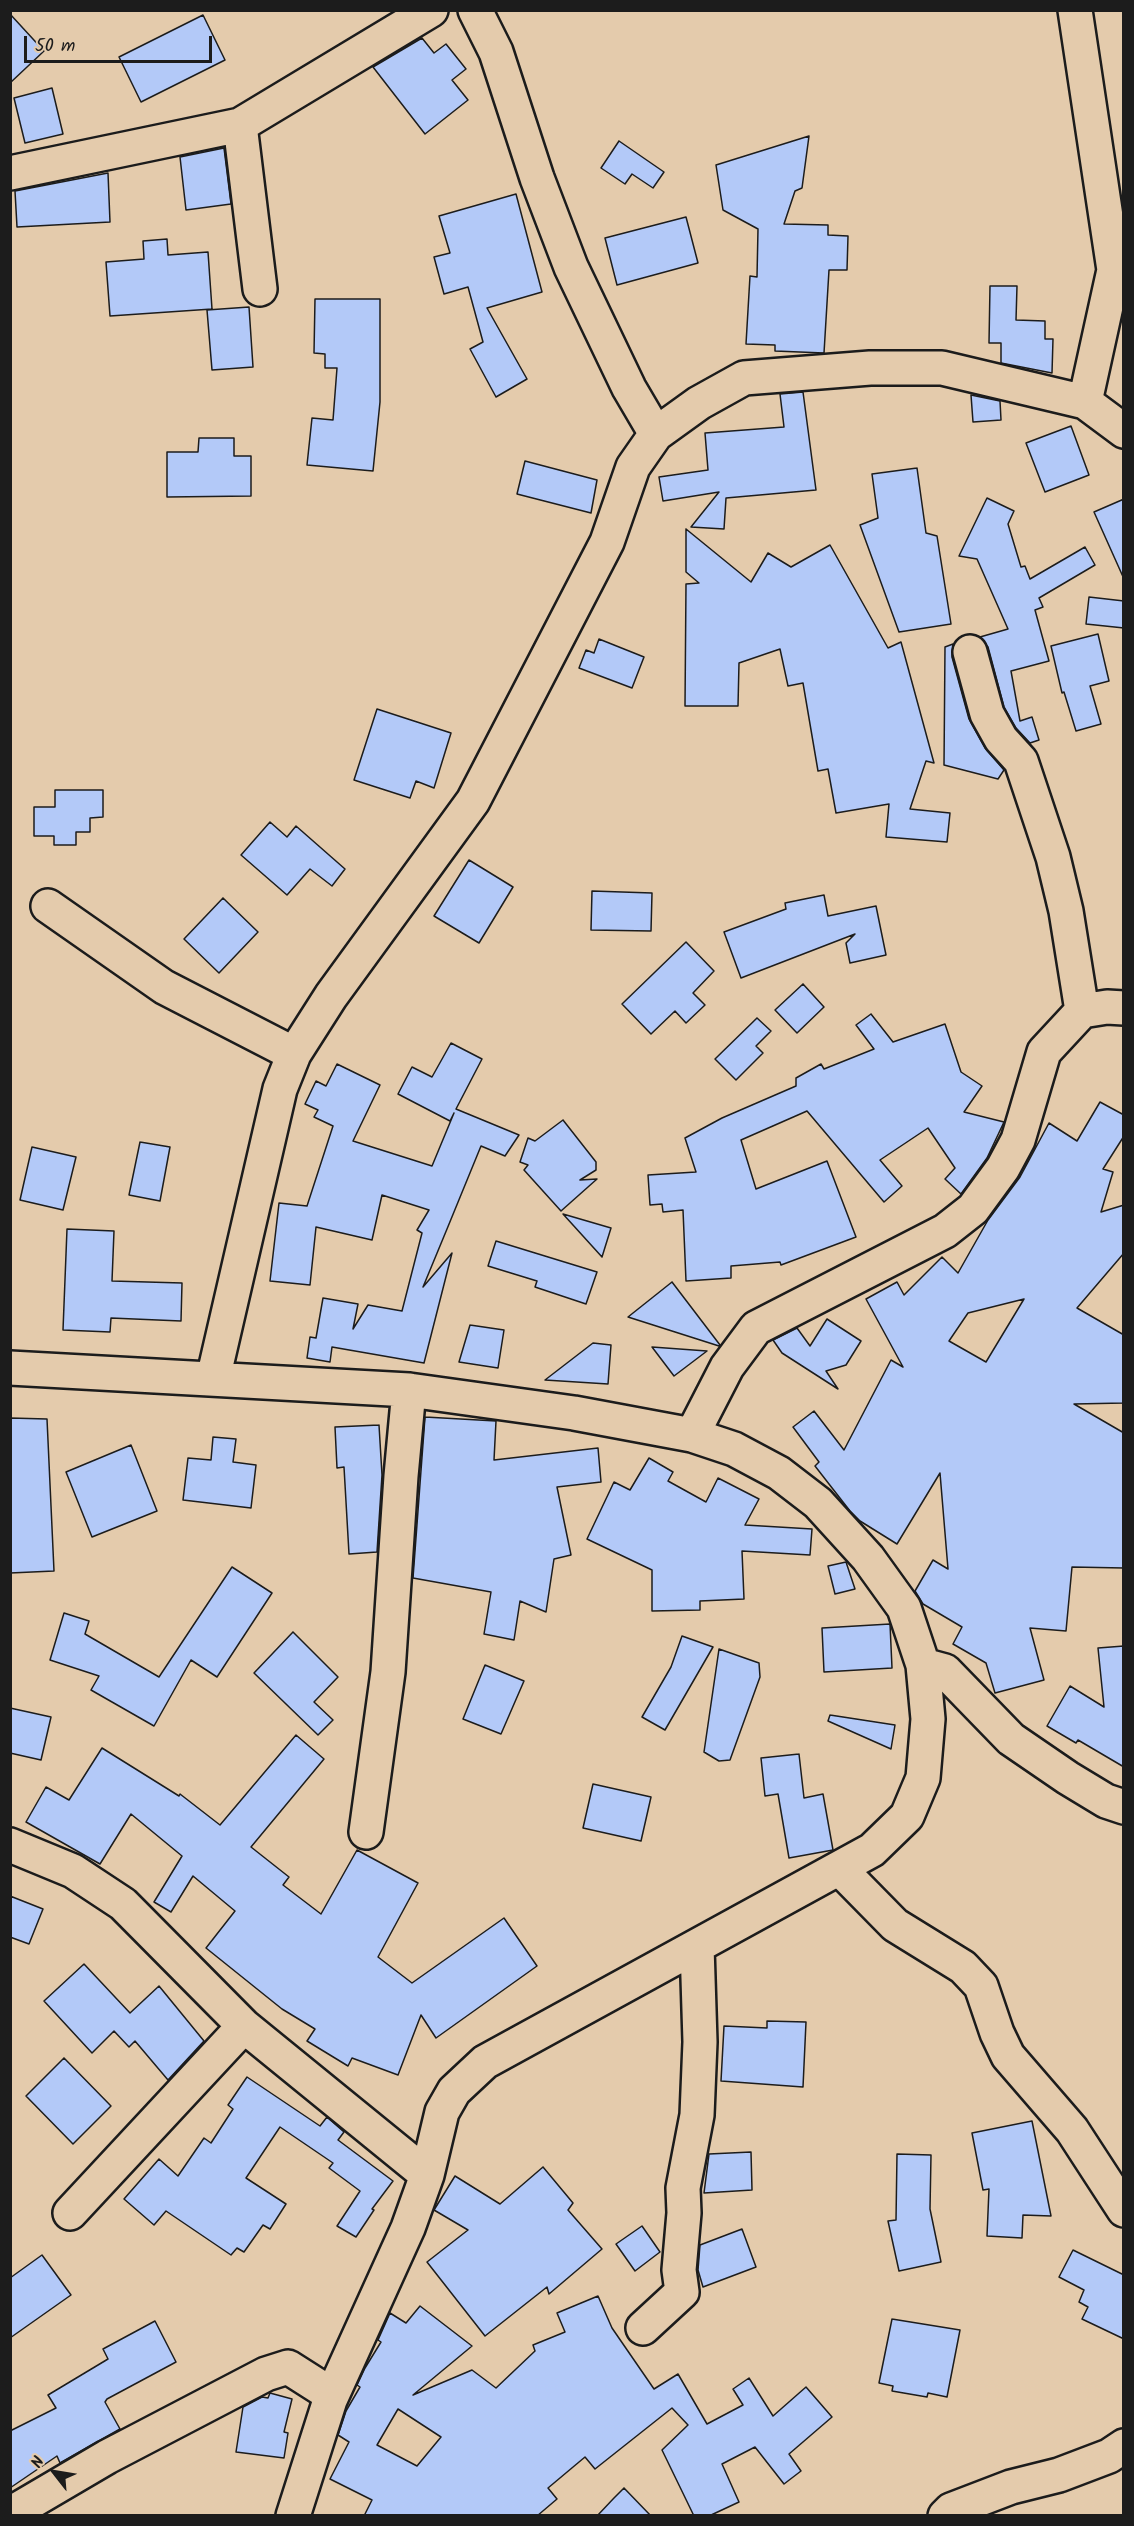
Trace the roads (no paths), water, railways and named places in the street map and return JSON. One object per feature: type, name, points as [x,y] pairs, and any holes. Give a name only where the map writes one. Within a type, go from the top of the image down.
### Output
[{"type":"street","points":[[10,173],[240,125],[430,10]]},
{"type":"street","points":[[475,10],[496,52],[537,178],[571,267],[628,388],[656,434]]},
{"type":"street","points":[[1075,10],[1114,270],[1085,402]]},
{"type":"street","points":[[240,125],[260,289]]},
{"type":"street","points":[[213,1379],[280,1089],[294,1054],[331,996],[473,801],[607,542],[633,467],[656,434],[699,403],[744,378],[800,373],[942,368],[1085,402],[1124,431]]},
{"type":"street","points":[[970,652],[987,714],[1001,739],[1021,761],[1053,857],[1066,911],[1082,1011]]},
{"type":"street","points":[[48,906],[164,987],[294,1054]]},
{"type":"street","points":[[692,1435],[727,1367],[756,1328],[945,1231],[973,1209],[1003,1168],[1018,1140],[1044,1052],[1082,1011],[1107,1007],[1124,1008]]},
{"type":"street","points":[[10,1368],[410,1390],[574,1413],[692,1435],[734,1449],[770,1468],[818,1503],[868,1558],[904,1608],[923,1665],[928,1719],[923,1778],[907,1816],[872,1850],[486,2062],[454,2091],[442,2112],[427,2175],[408,2228],[333,2395],[293,2516]]},
{"type":"street","points":[[366,1832],[388,1672],[400,1476],[410,1390]]},
{"type":"street","points":[[923,1665],[945,1671],[1011,1739],[1106,1801],[1124,1807]]},
{"type":"street","points":[[10,1845],[73,1872],[123,1904],[244,2026],[427,2175]]},
{"type":"street","points":[[839,1868],[895,1925],[963,1967],[981,1986],[1008,2056],[1072,2130],[1124,2210]]},
{"type":"street","points":[[644,2328],[682,2292],[679,2270],[684,2213],[682,2188],[698,2104],[700,2042],[697,1946]]},
{"type":"street","points":[[70,2213],[244,2026]]},
{"type":"street","points":[[10,2514],[107,2457],[266,2374],[288,2367],[333,2395]]},
{"type":"street","points":[[945,2516],[951,2510],[1011,2487],[1059,2475],[1109,2456],[1124,2446]]}]
